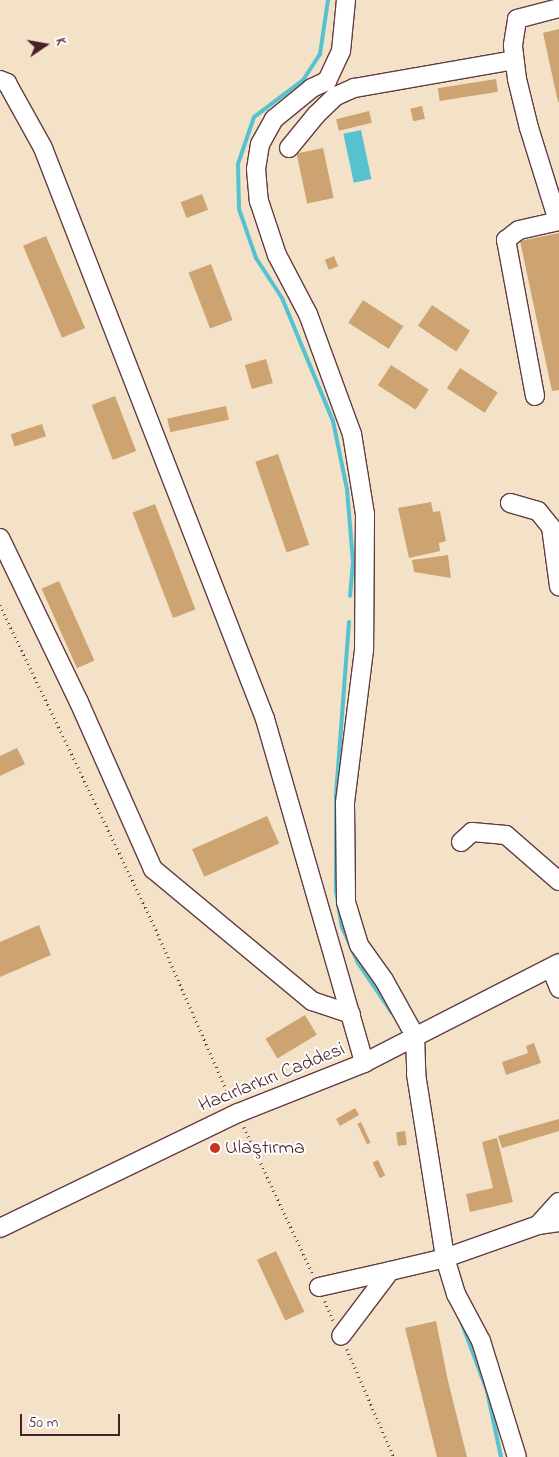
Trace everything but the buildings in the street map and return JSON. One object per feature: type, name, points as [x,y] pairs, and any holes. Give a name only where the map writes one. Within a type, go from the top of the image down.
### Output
[{"type":"street","points":[[346,0],[341,51],[327,80],[312,88],[274,119],[260,144],[256,169],[258,193],[277,255],[308,314],[352,434],[364,514],[366,579],[359,706],[345,803],[346,902],[359,945],[384,980],[415,1036],[418,1083],[444,1258],[456,1294],[481,1341],[517,1457]]},
{"type":"street","points":[[535,396],[506,240],[519,230],[558,221],[529,128],[514,60],[514,28],[517,19],[559,8]]},
{"type":"street","points":[[289,148],[316,115],[336,96],[354,88],[514,60]]},
{"type":"street","points":[[0,80],[7,83],[43,148],[265,720],[364,1063]]},
{"type":"street","points":[[510,503],[538,511],[551,527],[559,586]]},
{"type":"street","points":[[0,538],[79,702],[153,869],[312,1001],[351,1014]]},
{"type":"street","points":[[461,842],[472,832],[506,834],[559,881]]},
{"type":"street","points":[[555,965],[559,988]]},
{"type":"street","name":"Hacırlarkırı Caddesi","points":[[0,1228],[238,1113],[364,1063],[555,965]]},
{"type":"street","points":[[538,1225],[559,1202]]},
{"type":"street","points":[[319,1287],[444,1258],[538,1225],[559,1222]]},
{"type":"street","points":[[341,1336],[390,1271]]},
{"type":"path","points":[[0,605],[158,934],[319,1287],[394,1457]]},
{"type":"water","points":[[361,130],[371,179],[354,183],[343,134]]},
{"type":"waterway","points":[[328,0],[320,54],[303,80],[254,117],[238,164],[239,209],[256,258],[282,298],[333,421],[347,489],[353,562],[350,596]]},
{"type":"waterway","points":[[349,622],[336,794],[336,891],[342,927],[358,963],[392,1013]]},
{"type":"waterway","points":[[461,1321],[487,1391],[501,1457]]},
{"type":"place","name":"Ulaştırma","points":[[215,1148]]}]
